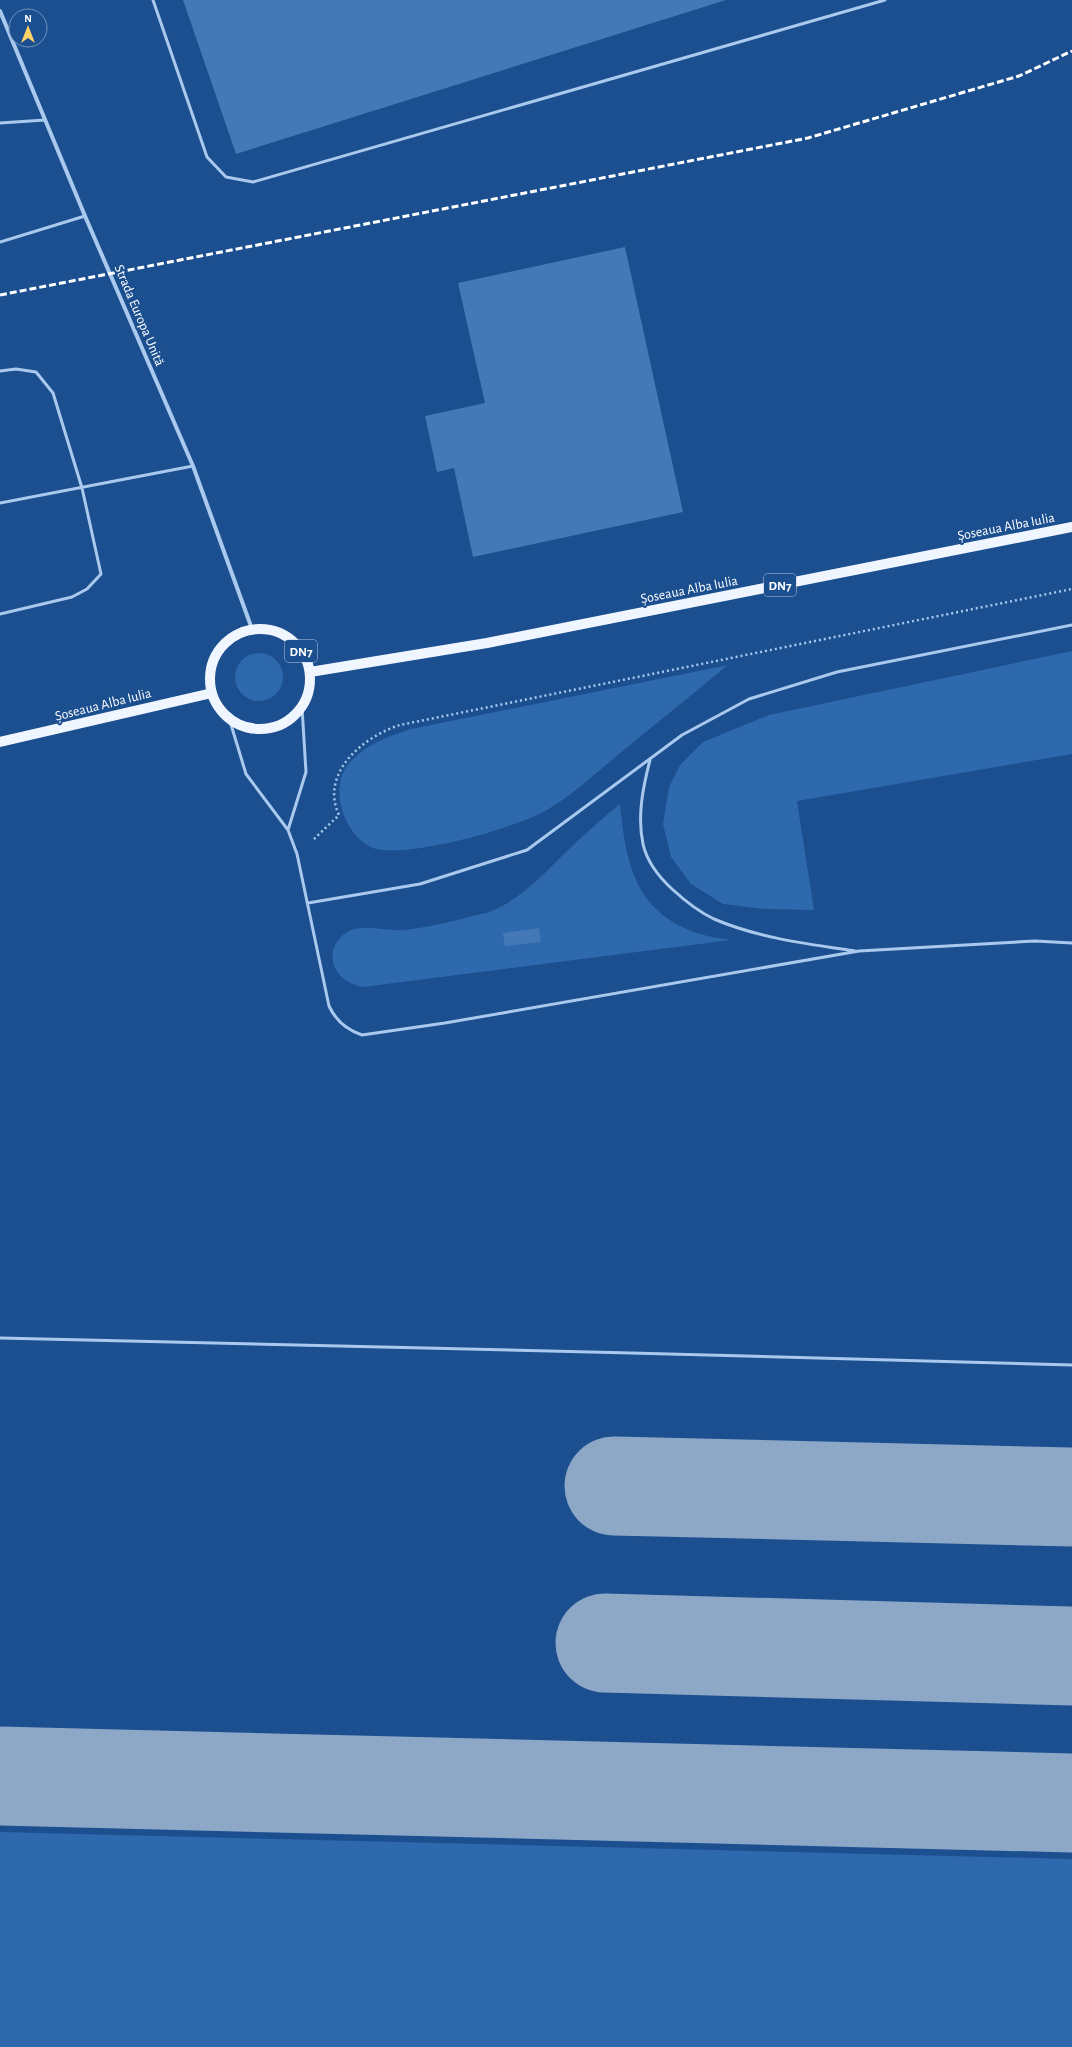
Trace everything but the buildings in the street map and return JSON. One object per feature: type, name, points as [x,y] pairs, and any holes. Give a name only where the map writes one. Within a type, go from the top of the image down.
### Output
[{"type":"main road","name":"Șoseaua Alba Iulia","points":[[310,672],[488,643],[1072,527]]},
{"type":"main road","name":"DN7","points":[[252,629],[268,629],[283,634],[296,644],[305,657],[310,672],[309,690],[302,707],[287,721],[268,728],[247,728],[229,718],[218,707],[212,693],[210,676],[214,660],[222,645],[236,635],[252,629]]},
{"type":"main road","name":"Șoseaua Alba Iulia","points":[[0,742],[212,693]]},
{"type":"street","name":"Strada Europa Unită","points":[[0,11],[85,216],[193,466],[252,629]]},
{"type":"lane","points":[[153,0],[208,157],[226,177],[253,182],[885,0]]},
{"type":"lane","points":[[0,123],[45,120]]},
{"type":"lane","points":[[0,242],[85,216]]},
{"type":"lane","points":[[0,371],[16,368],[36,372],[53,393],[82,488],[100,574],[87,590],[72,598],[0,614],[0,609]]},
{"type":"lane","points":[[0,503],[193,466]]},
{"type":"lane","points":[[308,903],[420,884],[526,850],[682,735],[749,699],[837,672],[1072,625]]},
{"type":"lane","points":[[288,830],[306,772],[302,707]]},
{"type":"lane","points":[[229,718],[246,774],[288,830],[297,854],[329,1006],[334,1016],[342,1024],[351,1031],[362,1034],[445,1024],[859,951],[1035,941],[1072,943]]},
{"type":"lane","points":[[650,760],[645,779],[640,818],[643,845],[652,866],[669,886],[685,900],[713,918],[764,935],[817,946],[859,951]]},
{"type":"lane","points":[[0,1338],[639,1353],[1072,1366]]},
{"type":"path","points":[[297,854],[339,815],[336,803],[336,782],[348,758],[365,742],[386,729],[1072,589]]},
{"type":"shaded area","points":[[1072,651],[1072,754],[797,801],[814,910],[764,909],[723,904],[691,884],[671,857],[663,824],[669,787],[680,765],[703,742],[769,715]]},
{"type":"shaded area","points":[[254,653],[264,653],[276,660],[283,672],[283,682],[276,694],[264,701],[254,701],[246,697],[239,690],[235,682],[235,672],[239,664],[246,657]]},
{"type":"shaded area","points":[[728,665],[576,790],[546,811],[515,824],[448,843],[415,849],[382,850],[370,847],[360,839],[351,829],[345,817],[339,790],[341,777],[347,766],[360,752],[393,735],[411,729]]},
{"type":"shaded area","points":[[620,804],[622,826],[631,866],[638,884],[648,899],[661,913],[678,925],[700,934],[731,940],[363,987],[345,980],[339,974],[335,967],[333,951],[336,943],[349,931],[365,928],[405,930],[448,922],[493,910],[517,897],[526,890],[580,838]]},
{"type":"shaded area","points":[[0,1832],[1072,1859],[1072,2047],[0,2047]]},
{"type":"taxiway","points":[[614,1486],[1072,1497]]},
{"type":"taxiway","points":[[605,1643],[1072,1656]]},
{"type":"taxiway","points":[[0,1776],[1072,1803]]},
{"type":"railway","points":[[0,295],[808,138],[1019,76],[1072,51]]}]
